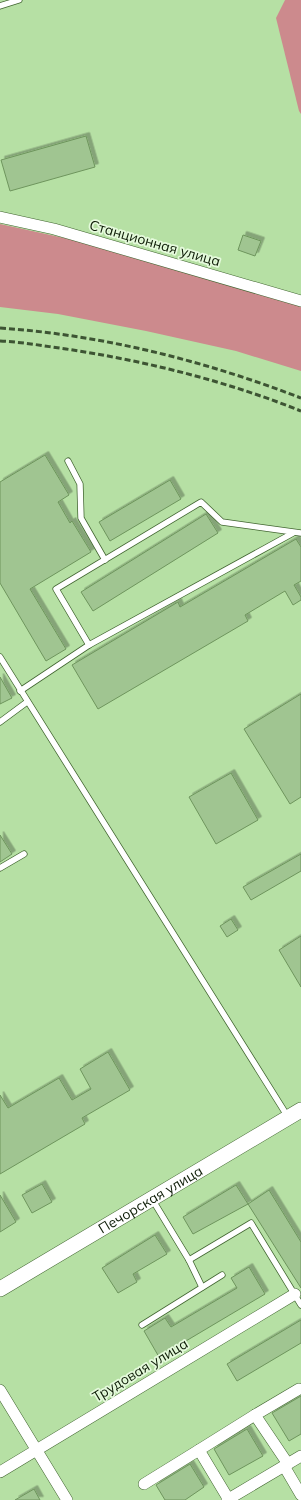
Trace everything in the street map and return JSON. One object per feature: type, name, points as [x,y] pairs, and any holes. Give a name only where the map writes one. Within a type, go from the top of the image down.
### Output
[{"type":"street","name":"Станционная улица","points":[[0,217],[54,229],[301,301]]},
{"type":"street","name":"Печорская улица","points":[[0,1289],[301,1110]]},
{"type":"street","name":"Трудовая улица","points":[[0,1472],[295,1294]]},
{"type":"street","points":[[144,1484],[299,1388]]},
{"type":"street","points":[[0,1390],[66,1500]]},
{"type":"street","points":[[255,1415],[286,1465],[301,1495]]},
{"type":"street","points":[[199,1450],[228,1500],[301,1456]]},
{"type":"lane","points":[[0,6],[20,0]]},
{"type":"lane","points":[[68,462],[80,484],[81,518],[105,560]]},
{"type":"lane","points":[[89,645],[56,589],[201,502],[222,522],[301,533]]},
{"type":"lane","points":[[20,691],[89,645],[293,533]]},
{"type":"lane","points":[[0,657],[288,1117]]},
{"type":"lane","points":[[0,722],[27,702]]},
{"type":"lane","points":[[0,868],[24,854]]},
{"type":"lane","points":[[152,1198],[189,1260],[202,1287]]},
{"type":"lane","points":[[189,1260],[251,1222],[301,1305]]},
{"type":"lane","points":[[142,1325],[222,1275]]},
{"type":"shaded area","points":[[285,0],[301,0],[301,114],[276,18]]},
{"type":"shaded area","points":[[0,224],[78,241],[301,301],[301,371],[236,351],[146,331],[58,314],[0,307]]},
{"type":"building","points":[[86,136],[95,167],[10,191],[1,160]]},
{"type":"building","points":[[243,235],[261,241],[255,256],[238,250]]},
{"type":"building","points":[[45,455],[69,495],[58,502],[70,523],[72,521],[91,552],[30,589],[66,649],[46,661],[0,583],[0,482]]},
{"type":"building","points":[[170,480],[181,499],[110,541],[99,522]]},
{"type":"building","points":[[206,514],[218,533],[93,611],[81,592]]},
{"type":"building","points":[[296,539],[301,547],[301,581],[294,585],[301,597],[301,600],[293,605],[285,591],[245,615],[248,621],[98,709],[72,665],[178,602],[180,607]]},
{"type":"building","points":[[0,677],[12,698],[0,704]]},
{"type":"building","points":[[301,694],[301,797],[290,804],[244,729]]},
{"type":"building","points":[[231,773],[258,820],[216,844],[189,797]]},
{"type":"building","points":[[0,835],[12,854],[0,862]]},
{"type":"building","points":[[301,854],[301,871],[251,900],[243,887]]},
{"type":"building","points":[[231,919],[238,930],[227,937],[220,926]]},
{"type":"building","points":[[301,936],[301,987],[279,950]]},
{"type":"building","points":[[108,1052],[130,1090],[82,1118],[85,1124],[0,1174],[0,1095],[8,1108],[59,1078],[72,1100],[91,1089],[80,1069]]},
{"type":"building","points":[[42,1184],[52,1202],[32,1213],[22,1195]]},
{"type":"building","points":[[236,1185],[248,1204],[193,1234],[183,1217]]},
{"type":"building","points":[[269,1190],[301,1242],[301,1288],[248,1204]]},
{"type":"building","points":[[0,1195],[16,1222],[0,1232]]},
{"type":"building","points":[[155,1235],[167,1254],[133,1274],[137,1282],[118,1293],[102,1268]]},
{"type":"building","points":[[249,1267],[265,1294],[159,1357],[144,1331],[165,1318],[171,1327],[237,1288],[231,1278]]},
{"type":"building","points":[[301,1320],[301,1343],[237,1381],[227,1364]]},
{"type":"building","points":[[301,1396],[301,1434],[289,1441],[272,1413]]},
{"type":"building","points":[[247,1429],[263,1456],[229,1475],[214,1449]]},
{"type":"building","points":[[190,1464],[204,1487],[185,1500],[165,1500],[156,1485]]},
{"type":"building","points":[[34,1489],[40,1500],[15,1500]]},
{"type":"railway","points":[[0,328],[115,343],[191,361],[228,372],[301,398]]},
{"type":"railway","points":[[0,341],[66,349],[156,366],[215,381],[301,411]]}]
